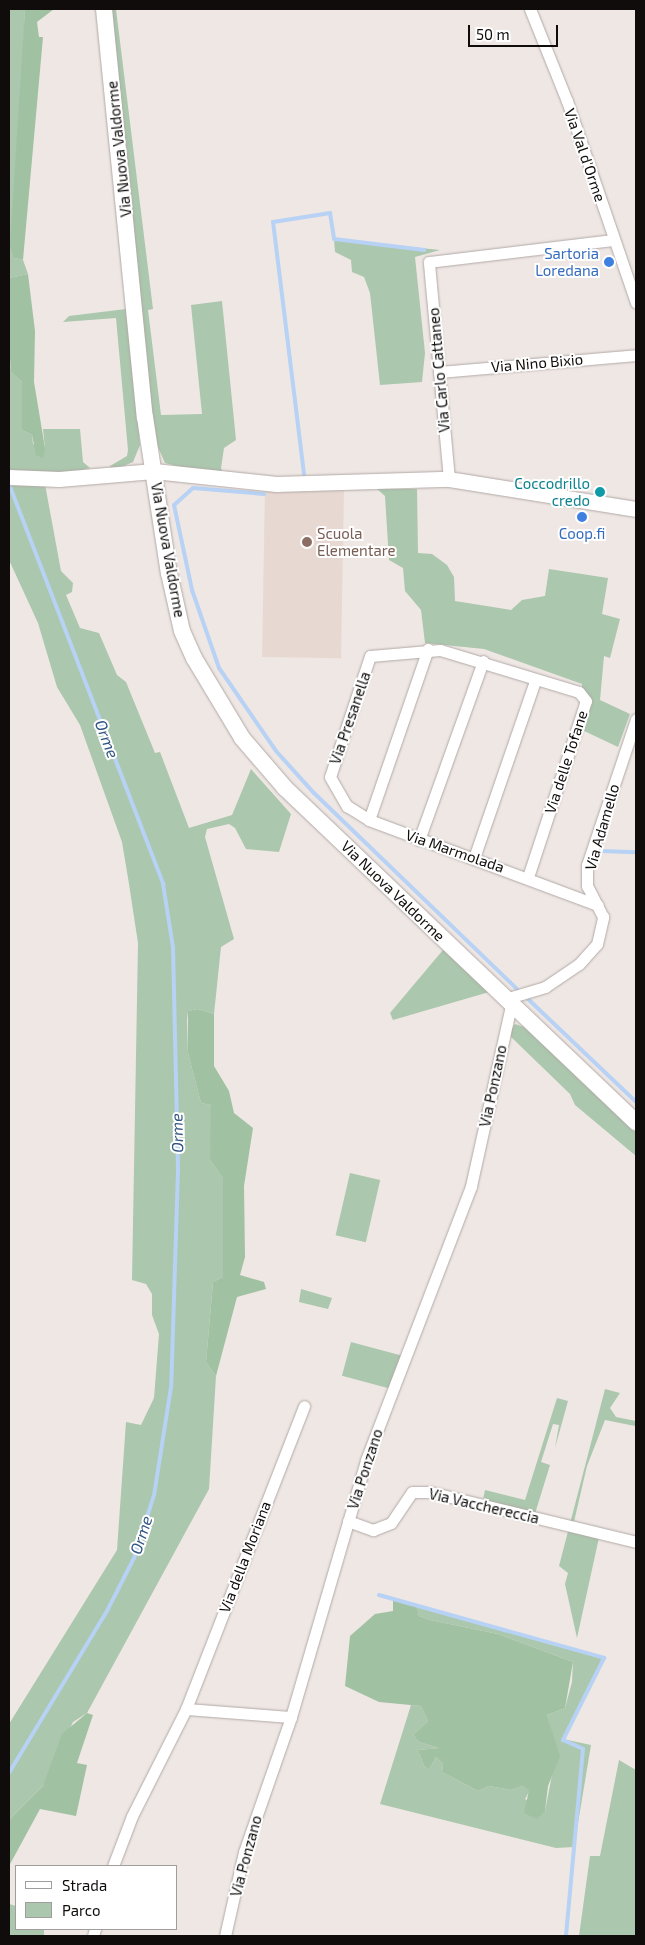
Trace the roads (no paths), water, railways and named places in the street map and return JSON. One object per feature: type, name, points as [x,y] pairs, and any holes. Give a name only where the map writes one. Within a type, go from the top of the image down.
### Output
[{"type":"main road","name":"Via Nuova Valdorme","points":[[104,9],[143,401],[182,631],[207,685],[242,738],[285,788],[636,1122]]},
{"type":"street","name":"Via Val d'Orme","points":[[530,9],[614,240],[634,282],[636,303]]},
{"type":"street","name":"Via Carlo Cattaneo","points":[[449,478],[429,262],[614,240]]},
{"type":"street","name":"Via Nino Bixio","points":[[439,372],[636,355]]},
{"type":"street","points":[[9,477],[34,479],[154,471],[276,484],[449,478],[636,509]]},
{"type":"street","points":[[369,820],[428,649]]},
{"type":"street","name":"Via Presanella","points":[[330,777],[370,656],[428,649],[483,661]]},
{"type":"street","points":[[420,840],[483,661]]},
{"type":"street","name":"Via delle Tofane","points":[[483,661],[536,680],[578,692],[586,701],[528,877]]},
{"type":"street","points":[[474,858],[536,680]]},
{"type":"street","name":"Via Adamello","points":[[508,1002],[545,987],[579,964],[597,944],[603,916],[587,886],[587,866],[636,719]]},
{"type":"street","name":"Via Marmolada","points":[[330,777],[347,806],[369,820],[420,840],[528,877],[598,905]]},
{"type":"street","name":"Via Ponzano","points":[[225,1936],[244,1852],[291,1717],[366,1460],[471,1186],[508,1002]]},
{"type":"street","name":"Via della Moriana","points":[[113,1865],[132,1816],[186,1709],[304,1406]]},
{"type":"street","name":"Via Vacchereccia","points":[[348,1521],[373,1530],[391,1523],[412,1492],[430,1492],[636,1542]]},
{"type":"street","points":[[186,1709],[291,1717]]},
{"type":"waterway","points":[[304,474],[273,222],[330,213],[334,239],[424,250]]},
{"type":"waterway","name":"Orme","points":[[9,484],[163,884],[173,947],[178,1170],[171,1387],[154,1495],[134,1558],[107,1611],[9,1773]]},
{"type":"waterway","points":[[264,494],[193,488],[174,505],[192,590],[219,668],[276,751],[314,793],[517,989]]},
{"type":"waterway","points":[[601,851],[636,852]]},
{"type":"waterway","points":[[528,999],[636,1102]]},
{"type":"waterway","points":[[379,1595],[604,1658],[563,1740],[583,1749],[566,1936]]},
{"type":"place","name":"Sartoria Loredana","points":[[609,262]]},
{"type":"place","name":"Coccodrillo credo","points":[[600,492]]},
{"type":"place","name":"Coop.fi","points":[[582,517]]},
{"type":"place","name":"Scuola Elementare","points":[[307,542]]}]
